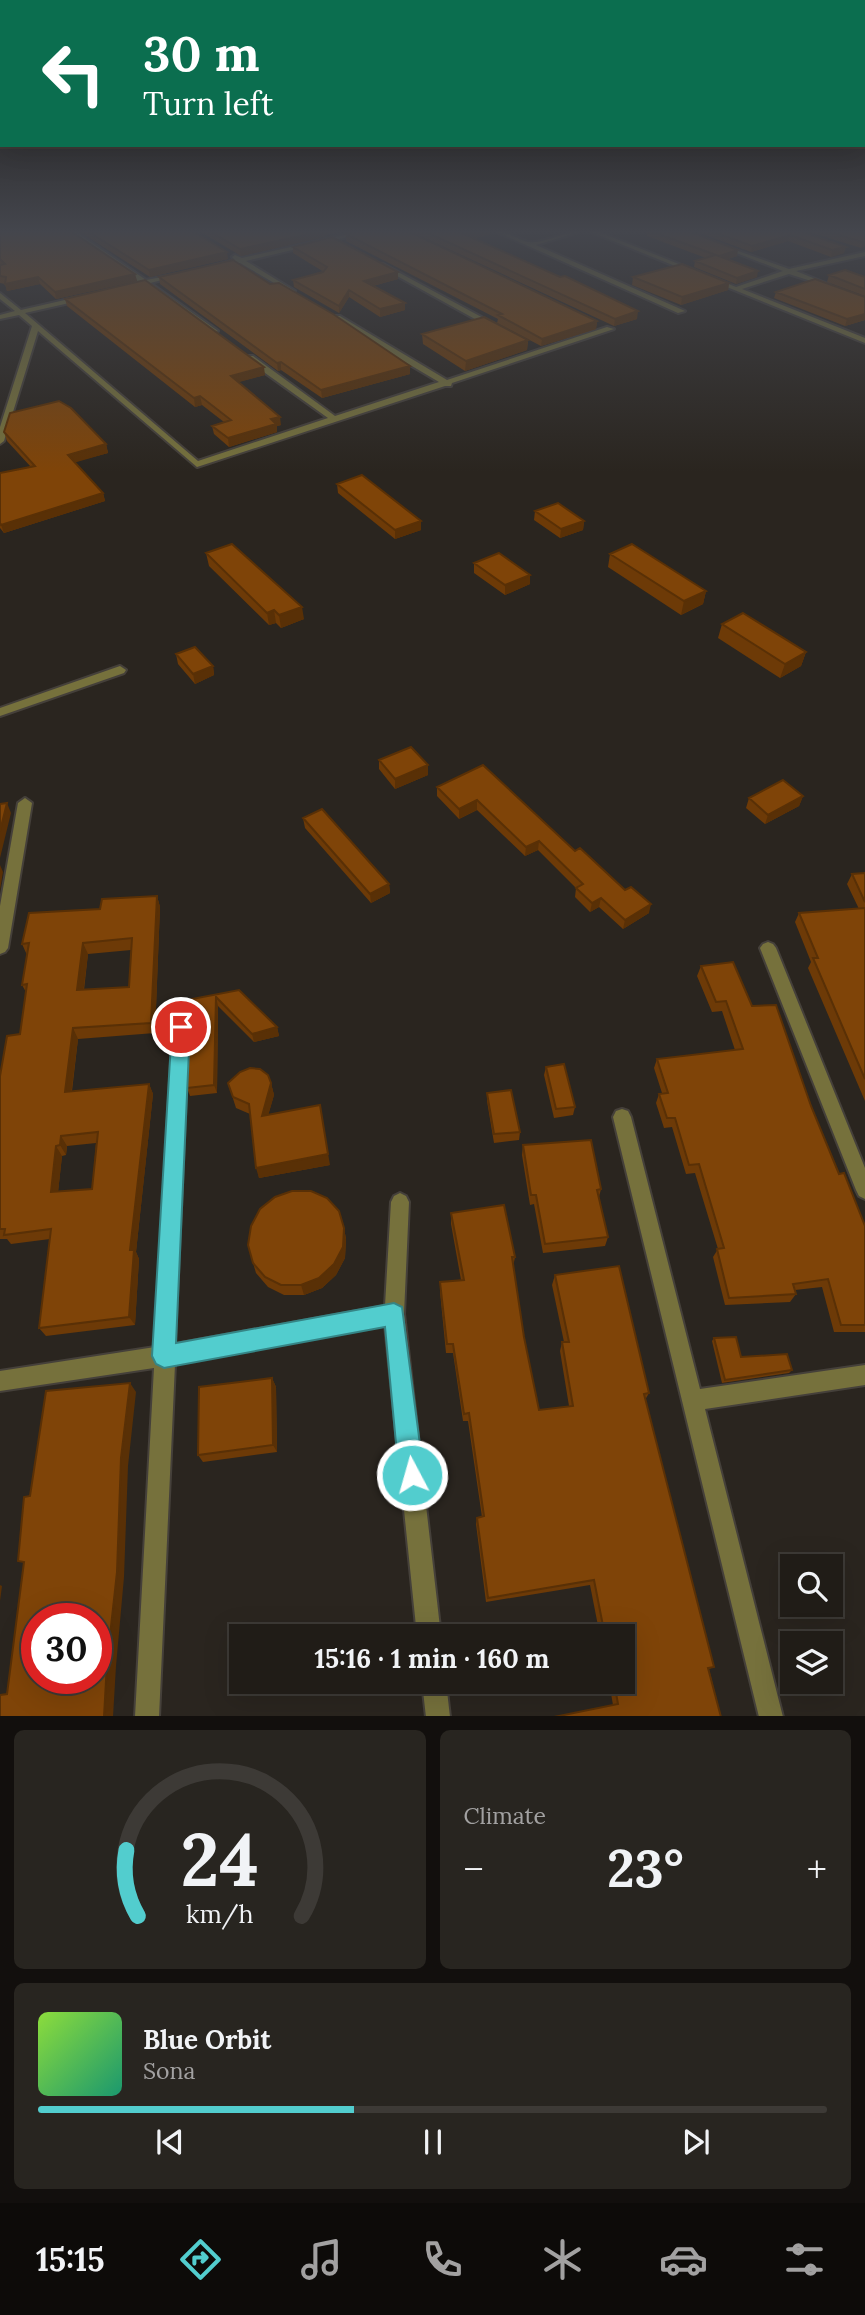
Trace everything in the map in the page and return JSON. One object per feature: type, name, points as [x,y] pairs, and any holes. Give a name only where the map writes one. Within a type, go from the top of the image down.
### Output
[{"type":"street","points":[[0,317],[20,312]]},
{"type":"street","points":[[20,312],[197,464],[610,329],[598,323]]},
{"type":"street","points":[[189,312],[224,338]]},
{"type":"street","points":[[468,312],[508,334]]},
{"type":"street","points":[[793,312],[865,341]]},
{"type":"street","points":[[332,315],[447,384]]},
{"type":"street","points":[[0,441],[36,326]]},
{"type":"street","points":[[531,347],[543,353]]},
{"type":"street","points":[[246,355],[334,419]]},
{"type":"street","points":[[0,712],[120,670]]},
{"type":"street","points":[[0,948],[25,803]]},
{"type":"street","points":[[768,948],[865,1189]]},
{"type":"street","points":[[148,1716],[181,1027]]},
{"type":"street","points":[[622,1118],[695,1400],[771,1716]]},
{"type":"street","points":[[400,1202],[394,1314],[428,1624]]},
{"type":"street","points":[[0,1381],[164,1356],[394,1314]]},
{"type":"street","points":[[695,1400],[865,1375]]},
{"type":"street","points":[[435,1694],[438,1716]]},
{"type":"building","points":[[82,312],[189,312],[264,367],[231,376],[280,417],[271,419],[276,424],[228,438],[212,426],[231,420],[200,396],[194,398]]},
{"type":"building","points":[[207,312],[330,312],[410,366],[321,390],[281,362],[277,363]]},
{"type":"building","points":[[498,312],[578,312],[597,321],[542,339],[498,315],[502,314]]},
{"type":"building","points":[[600,312],[635,312],[615,319]]},
{"type":"building","points":[[829,312],[865,312],[847,319]]},
{"type":"building","points":[[484,317],[528,340],[466,361],[422,334]]},
{"type":"building","points":[[59,401],[71,408],[106,444],[68,455],[103,493],[1,525],[0,473],[35,466],[4,432],[10,413]]},
{"type":"building","points":[[362,475],[421,521],[395,530],[337,484]]},
{"type":"building","points":[[558,503],[584,521],[561,529],[535,511]]},
{"type":"building","points":[[232,544],[302,607],[279,615],[274,610],[267,613],[206,553]]},
{"type":"building","points":[[632,544],[706,591],[684,601],[610,554]]},
{"type":"building","points":[[499,553],[530,575],[505,585],[474,563]]},
{"type":"building","points":[[743,613],[806,652],[785,664],[722,624]]},
{"type":"building","points":[[195,647],[213,666],[193,674],[176,654]]},
{"type":"building","points":[[411,747],[428,765],[395,779],[379,760]]},
{"type":"building","points":[[483,765],[575,851],[580,848],[625,890],[631,887],[651,904],[625,920],[601,898],[592,903],[576,888],[583,884],[539,841],[526,847],[477,800],[459,809],[437,787]]},
{"type":"building","points":[[783,780],[803,796],[768,815],[749,798]]},
{"type":"building","points":[[7,803],[0,831],[0,804]]},
{"type":"building","points":[[322,809],[389,884],[370,894],[303,818]]},
{"type":"building","points":[[865,873],[865,902],[852,874]]},
{"type":"building","points":[[157,896],[151,1023],[73,1028],[65,1092],[149,1084],[130,1250],[134,1250],[129,1317],[39,1328],[51,1229],[4,1235],[5,1229],[0,1229],[0,1076],[7,1036],[20,1034],[27,984],[22,985],[29,943],[22,944],[29,913],[100,909],[102,899]],"holes":[[[132,938],[129,987],[77,990],[83,943]],[[98,1132],[92,1189],[51,1192],[56,1146],[60,1145],[61,1136]]]},
{"type":"building","points":[[865,908],[865,1079],[813,958],[818,958],[799,913]]},
{"type":"building","points":[[733,962],[752,1006],[776,1005],[811,1106],[839,1174],[844,1173],[865,1226],[865,1325],[841,1325],[828,1279],[793,1284],[796,1294],[729,1298],[717,1249],[724,1248],[699,1164],[689,1165],[675,1118],[667,1118],[659,1094],[668,1093],[657,1059],[743,1049],[726,1001],[716,1002],[701,966]]},
{"type":"building","points":[[239,990],[277,1027],[252,1034],[216,997],[214,1085],[187,1088],[188,1050],[194,1050],[192,999]]},
{"type":"building","points":[[564,1064],[575,1107],[556,1109],[546,1067]]},
{"type":"building","points":[[250,1068],[260,1069],[268,1075],[271,1083],[262,1116],[320,1105],[328,1154],[256,1168],[249,1104],[233,1097],[228,1083],[240,1072]]},
{"type":"building","points":[[511,1090],[520,1132],[494,1134],[487,1093]]},
{"type":"building","points":[[591,1140],[601,1189],[597,1190],[608,1237],[545,1244],[536,1195],[531,1195],[523,1145]]},
{"type":"building","points":[[292,1191],[311,1191],[327,1198],[339,1211],[344,1228],[343,1247],[334,1264],[319,1278],[301,1285],[281,1285],[265,1277],[253,1263],[248,1245],[251,1226],[260,1209],[275,1197]]},
{"type":"building","points":[[504,1205],[515,1257],[512,1257],[524,1337],[539,1410],[573,1406],[562,1342],[569,1342],[555,1275],[619,1266],[649,1393],[644,1394],[714,1667],[708,1668],[721,1716],[559,1716],[618,1704],[616,1694],[635,1694],[635,1624],[603,1624],[594,1580],[488,1598],[477,1518],[484,1516],[469,1413],[464,1414],[453,1344],[447,1344],[440,1282],[464,1280],[451,1213]]},
{"type":"building","points":[[736,1337],[741,1357],[787,1354],[792,1370],[725,1380],[714,1338]]},
{"type":"building","points":[[272,1378],[273,1445],[198,1455],[199,1387]]},
{"type":"building","points":[[130,1383],[121,1458],[117,1572],[112,1618],[112,1603],[21,1603],[21,1694],[105,1694],[104,1716],[0,1716],[0,1695],[7,1694],[24,1562],[18,1561],[24,1497],[30,1496],[46,1391]]},
{"type":"route","points":[[181,1027],[164,1356],[394,1314],[412,1475]]}]
